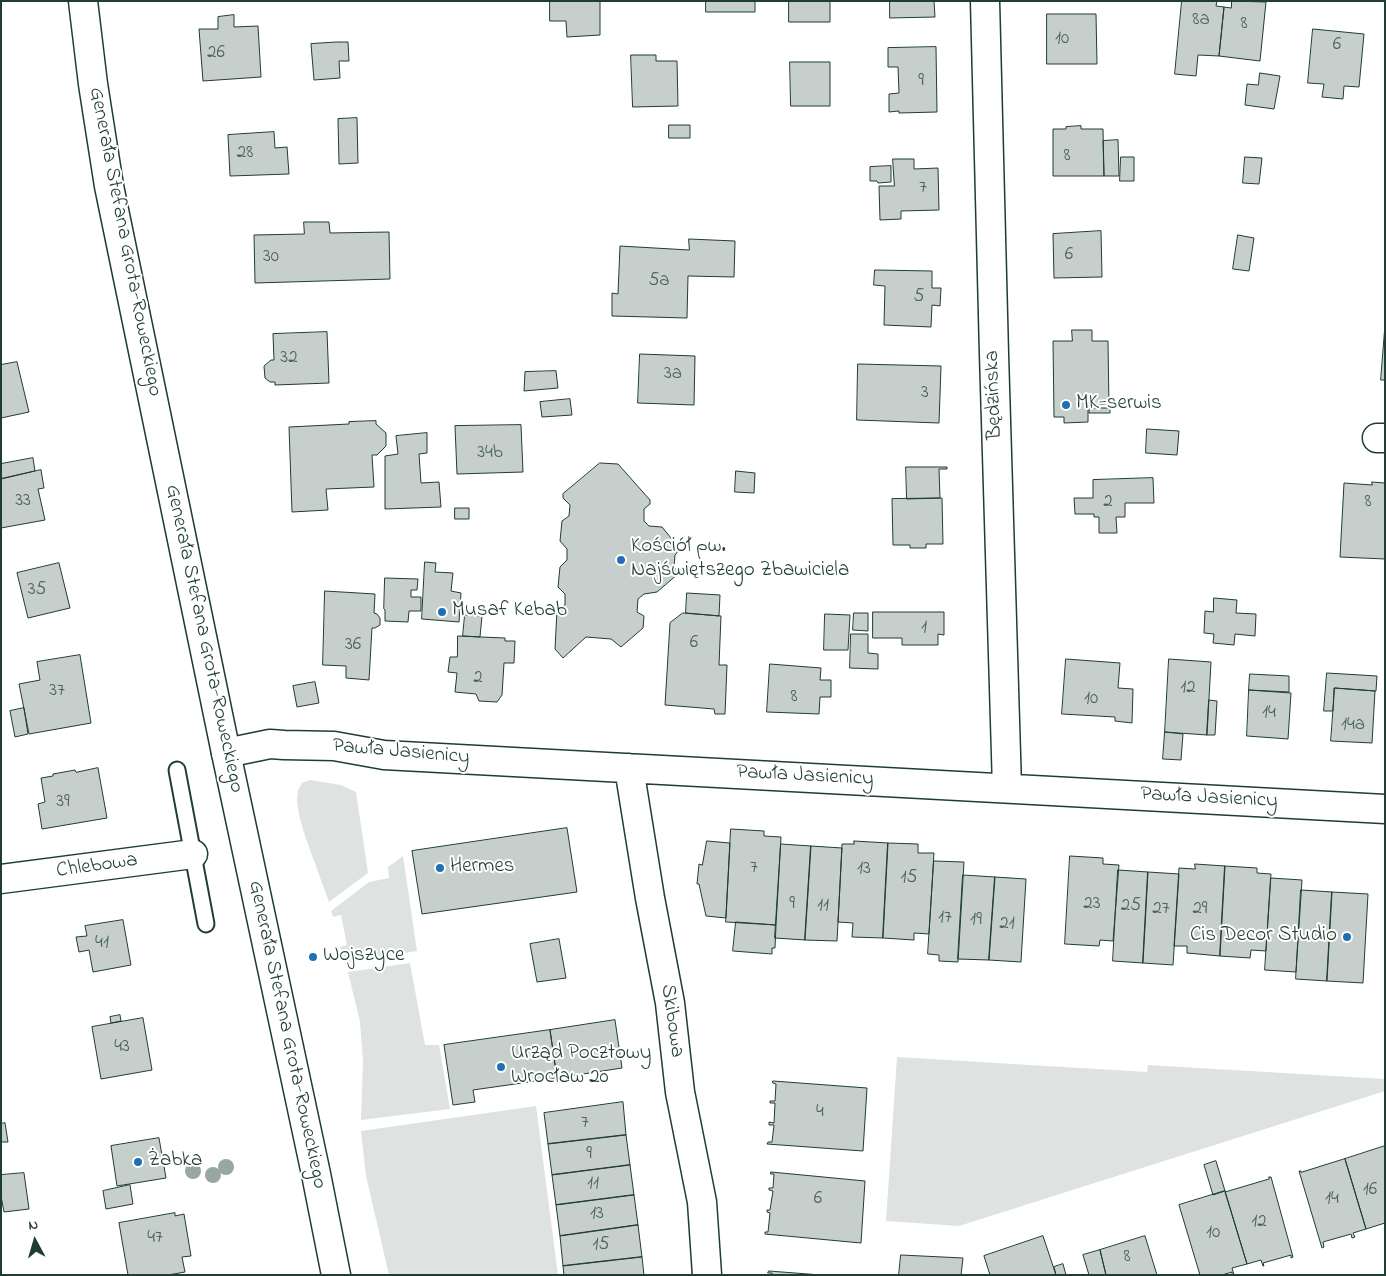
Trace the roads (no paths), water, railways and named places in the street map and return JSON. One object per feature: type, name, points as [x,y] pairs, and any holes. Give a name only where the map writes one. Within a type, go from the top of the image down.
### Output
[{"type":"street","name":"Generała Stefana Grota-Roweckiego","points":[[83,1],[93,84],[109,186],[336,1275]]},
{"type":"street","name":"Będzińska","points":[[985,1],[1007,788]]},
{"type":"street","name":"Pawła Jasienicy","points":[[226,752],[270,744],[334,746],[384,755],[1385,809]]},
{"type":"street","name":"Skibowa","points":[[629,768],[650,898],[670,1003],[680,1092],[702,1202],[708,1275]]},
{"type":"street","name":"Chlebowa","points":[[1,879],[193,854]]},
{"type":"lane","points":[[177,770],[206,924]]},
{"type":"place","name":"MK-serwis","points":[[1066,405]]},
{"type":"place","name":"Kościół pw. Najświętszego Zbawiciela","points":[[621,560]]},
{"type":"place","name":"Musaf Kebab","points":[[442,612]]},
{"type":"place","name":"Hermes","points":[[440,868]]},
{"type":"place","name":"Cis Decor Studio","points":[[1347,937]]},
{"type":"place","name":"Wojszyce","points":[[313,957]]},
{"type":"place","name":"Urząd Pocztowy Wrocław 20","points":[[501,1067]]},
{"type":"place","name":"Żabka","points":[[138,1162]]}]
